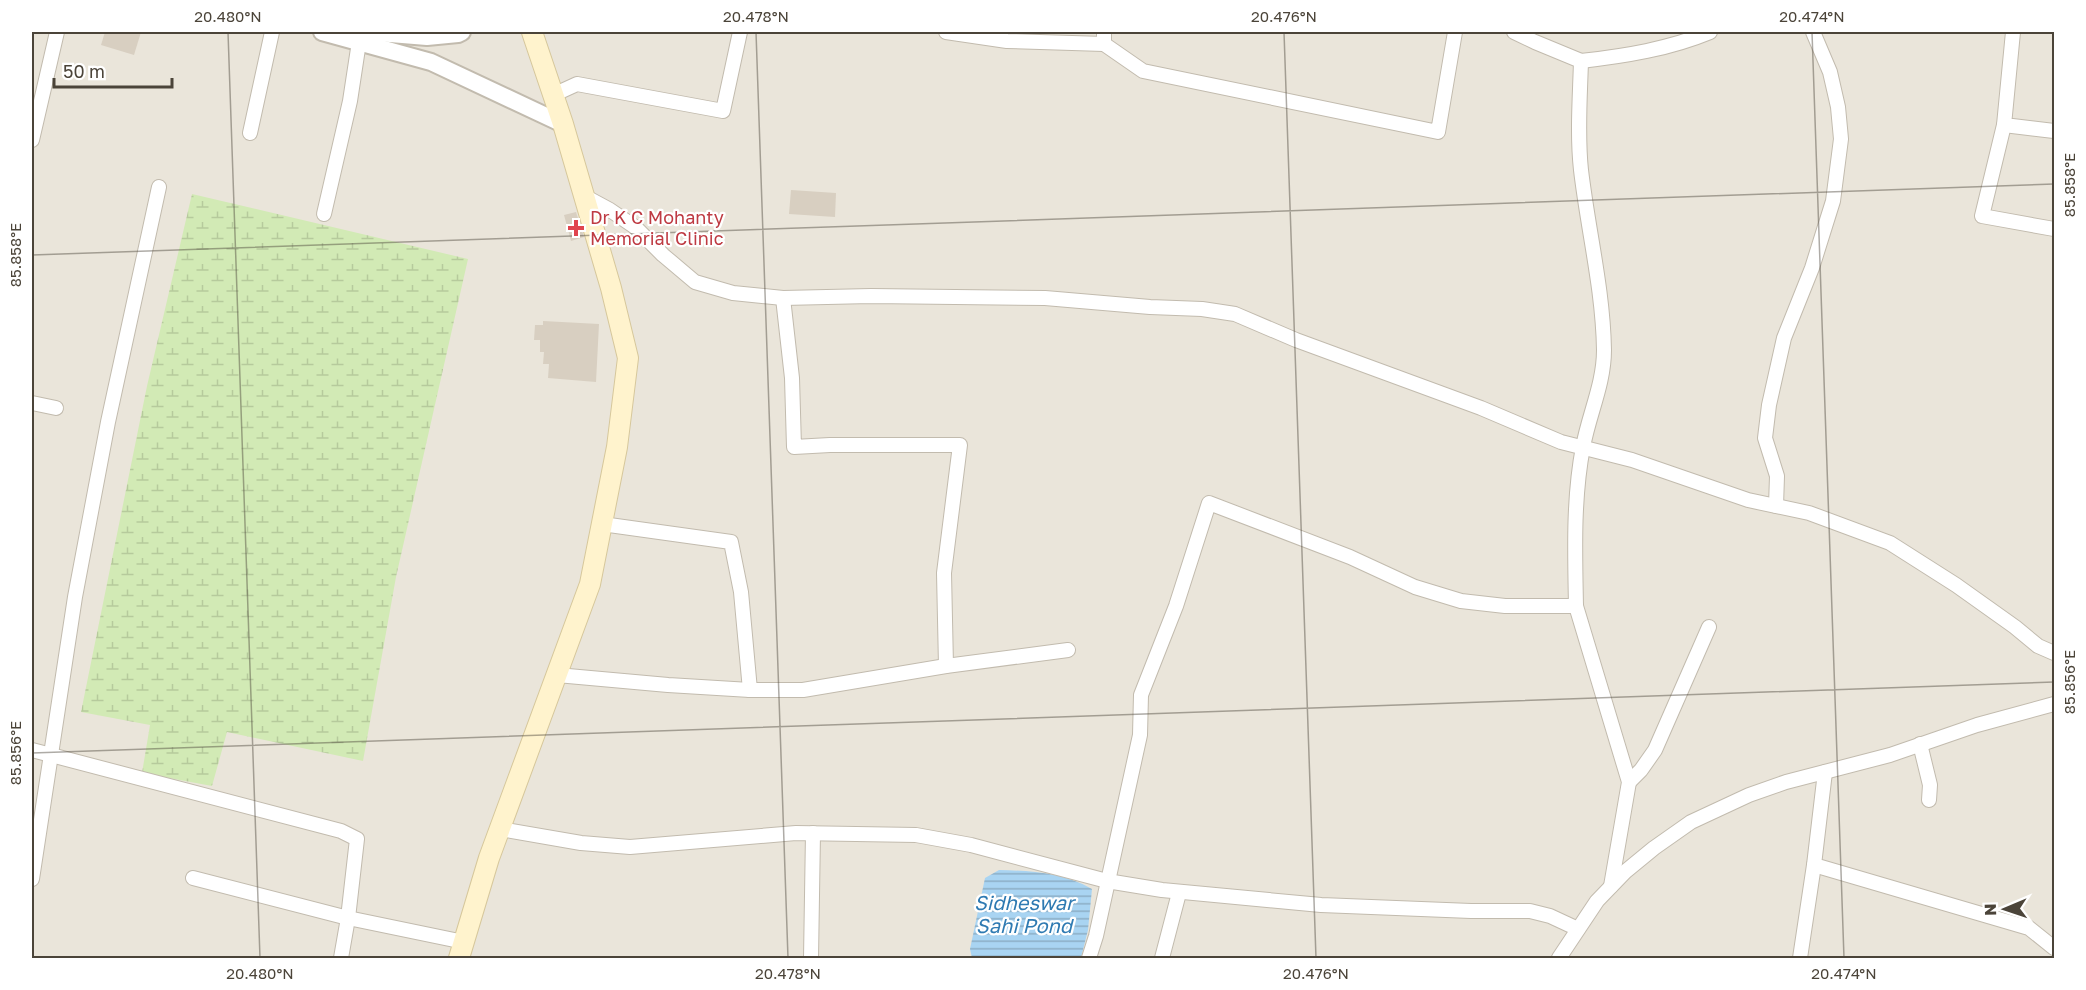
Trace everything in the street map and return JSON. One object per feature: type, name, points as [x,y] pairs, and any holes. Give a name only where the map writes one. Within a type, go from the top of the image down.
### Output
[{"type":"main road","points":[[462,950],[489,858],[590,584],[617,447],[628,358],[563,124],[532,32]]},
{"type":"street","points":[[32,140],[57,32]]},
{"type":"street","points":[[250,133],[272,32]]},
{"type":"street","points":[[322,32],[362,37],[427,37],[462,32]]},
{"type":"street","points":[[553,95],[577,84],[723,111],[740,32]]},
{"type":"street","points":[[946,32],[1007,41],[1104,38],[1143,71],[1438,132],[1455,32]]},
{"type":"street","points":[[1514,32],[1581,61],[1686,42],[1710,32]]},
{"type":"street","points":[[1776,506],[1777,476],[1765,438],[1769,405],[1784,338],[1812,268],[1833,201],[1841,140],[1838,107],[1830,72],[1813,32]]},
{"type":"street","points":[[2013,32],[2004,125],[1982,216],[2055,229]]},
{"type":"street","points":[[362,37],[431,62],[563,124]]},
{"type":"street","points":[[324,214],[351,101],[362,37]]},
{"type":"street","points":[[1581,61],[1579,109],[1581,167],[1603,310],[1604,353],[1600,386],[1583,447],[1576,514],[1576,606],[1629,782],[1611,886]]},
{"type":"street","points":[[2004,125],[2055,131]]},
{"type":"street","points":[[32,879],[75,597],[108,422],[159,187]]},
{"type":"street","points":[[584,196],[635,227],[695,282],[732,292],[783,298],[871,296],[1045,298],[1202,309],[1235,314],[1296,340],[1481,408],[1562,442],[1632,460],[1748,500],[1809,513],[1890,543],[1956,585],[2038,646],[2055,653]]},
{"type":"street","points":[[783,298],[792,378],[794,447],[960,445],[944,573],[946,666]]},
{"type":"street","points":[[32,403],[56,408]]},
{"type":"street","points":[[1089,958],[1096,936],[1140,735],[1141,695],[1176,606],[1209,503],[1350,557],[1415,587],[1461,601],[1505,606],[1576,606]]},
{"type":"street","points":[[602,524],[731,542],[741,592],[750,690]]},
{"type":"street","points":[[1629,782],[1655,750],[1709,627]]},
{"type":"street","points":[[557,675],[750,690],[803,690],[946,666],[1068,650]]},
{"type":"street","points":[[1559,958],[1597,901],[1611,886],[1644,855],[1691,822],[1749,795],[1786,782],[1890,754],[1977,725],[2055,704]]},
{"type":"street","points":[[1920,744],[1930,785],[1929,800]]},
{"type":"street","points":[[32,750],[341,831],[357,839],[341,958]]},
{"type":"street","points":[[1800,958],[1825,772]]},
{"type":"street","points":[[500,830],[581,843],[630,847],[796,833],[927,837],[971,845],[1107,881],[1179,893],[1321,905],[1530,911],[1550,916],[1578,929]]},
{"type":"street","points":[[811,958],[813,833]]},
{"type":"street","points":[[1814,865],[2029,928],[2055,948]]},
{"type":"street","points":[[193,878],[462,950]]},
{"type":"street","points":[[1162,958],[1179,893]]},
{"type":"shaded area","points":[[32,32],[2054,32],[2054,958],[32,958]]},
{"type":"green space","points":[[192,194],[468,259],[396,577],[363,761],[227,732],[212,786],[142,773],[150,725],[81,712],[147,386]]},
{"type":"water","name":"Sidheswar Sahi Pond","points":[[999,870],[1058,876],[1092,889],[1088,930],[1081,958],[972,958],[970,949],[985,878]]},
{"type":"building","points":[[105,32],[141,32],[134,55],[101,45]]},
{"type":"building","points":[[791,190],[836,193],[835,217],[789,214]]},
{"type":"building","points":[[576,212],[584,237],[571,241],[564,215]]},
{"type":"building","points":[[543,321],[599,324],[596,382],[548,378],[549,364],[543,364],[544,352],[540,352],[540,340],[534,340],[535,325],[543,325]]},
{"type":"place","name":"Dr K C Mohanty Memorial Clinic","points":[[576,228]]}]
